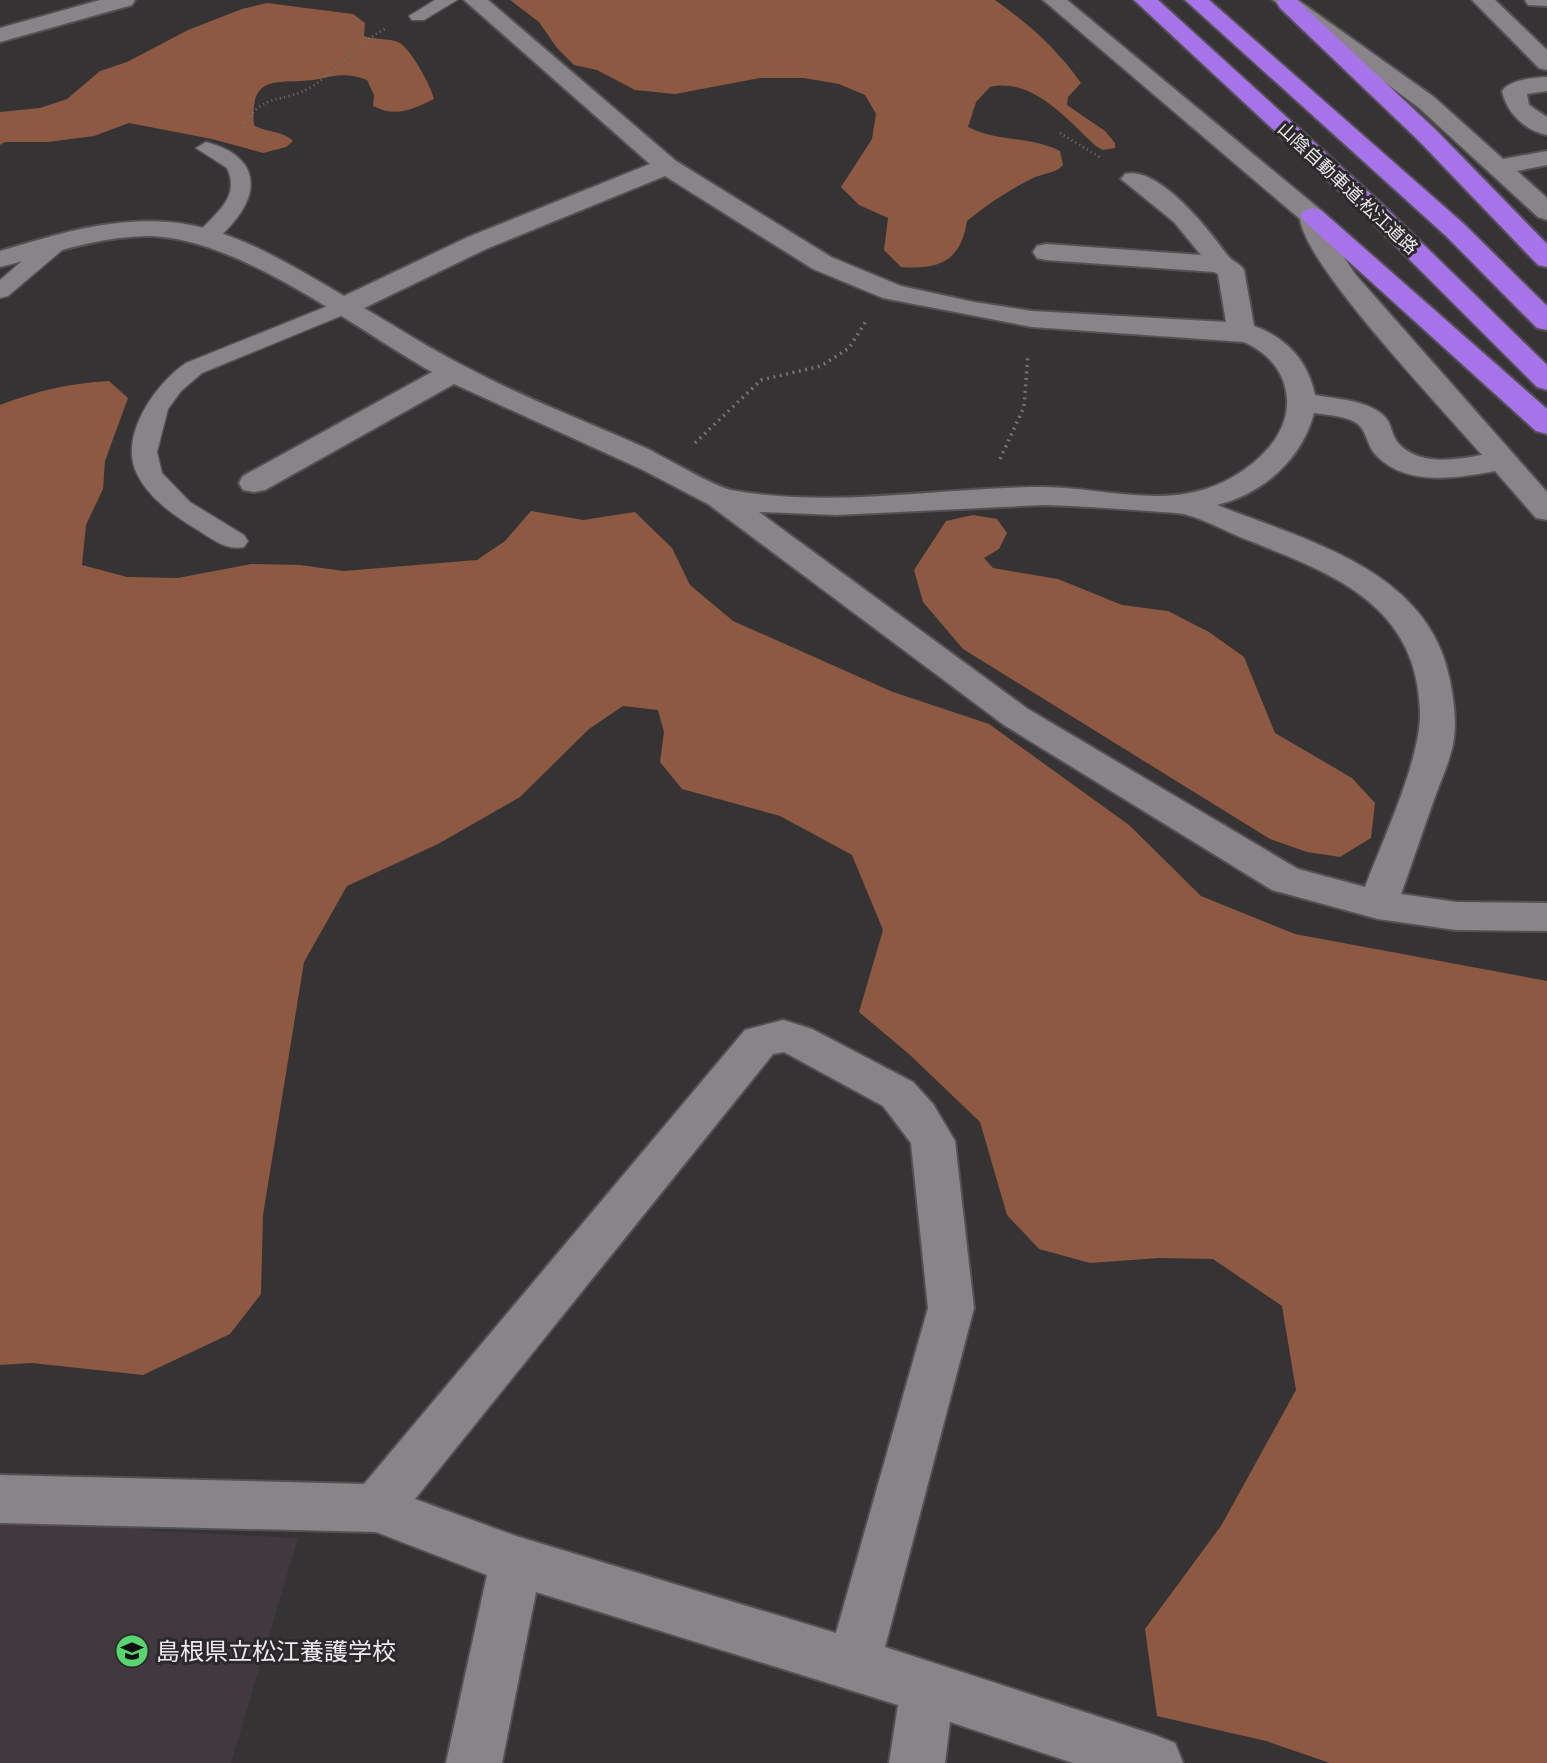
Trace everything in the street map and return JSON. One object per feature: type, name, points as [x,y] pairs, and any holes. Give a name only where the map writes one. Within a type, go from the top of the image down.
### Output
[{"type":"highway","name":"山陰自動車道;松江道路","points":[[1144,0],[1374,210],[1547,381]]},
{"type":"highway","name":"山陰自動車道;松江道路","points":[[1196,0],[1455,230],[1547,322]]},
{"type":"highway","points":[[1286,2],[1427,135],[1547,259]]},
{"type":"highway","points":[[1313,216],[1547,425]]},
{"type":"street","points":[[0,35],[124,0]]},
{"type":"street","points":[[475,0],[667,166],[822,263],[893,292],[974,310],[1032,318],[1241,331],[1259,336],[1285,355],[1294,368],[1302,402],[1293,436],[1260,473],[1239,487],[1211,498],[1180,502],[1043,496],[809,506],[719,497]]},
{"type":"street","points":[[1054,0],[1313,216],[1315,233],[1345,279],[1547,510]]},
{"type":"street","points":[[1483,0],[1547,63]]},
{"type":"street","points":[[1536,0],[1547,1]]},
{"type":"street","points":[[1286,2],[1426,102],[1547,212]]},
{"type":"street","points":[[1547,84],[1531,85],[1514,92],[1518,108],[1547,128]]},
{"type":"street","points":[[1499,167],[1547,158]]},
{"type":"street","points":[[345,306],[477,243],[667,166]]},
{"type":"street","points":[[1134,179],[1190,221],[1205,236],[1220,264]]},
{"type":"street","points":[[3,277],[59,241],[145,229],[180,230],[206,237],[294,276],[454,372],[670,469],[719,497],[1016,717],[1286,880],[1378,905],[1456,916],[1547,916]]},
{"type":"street","points":[[1046,253],[1220,264],[1231,270],[1241,331]]},
{"type":"street","points":[[254,483],[454,372]]},
{"type":"street","points":[[1302,402],[1347,409],[1373,421],[1387,450],[1412,464],[1446,471],[1503,460]]},
{"type":"street","points":[[1180,502],[1322,558],[1357,576],[1383,595],[1410,623],[1429,654],[1438,711],[1435,745],[1378,905]]},
{"type":"street","points":[[376,1508],[760,1041],[783,1036],[797,1040],[898,1094],[918,1116],[933,1141],[949,1266],[951,1308],[854,1665]]},
{"type":"street","points":[[0,1499],[376,1508],[516,1561],[927,1687],[1155,1763]]},
{"type":"street","points":[[474,1763],[516,1561]]},
{"type":"street","points":[[917,1763],[927,1687]]},
{"type":"lane","points":[[418,16],[448,0]]},
{"type":"lane","points":[[206,148],[232,158],[239,169],[242,187],[240,199],[225,221],[206,237]]},
{"type":"lane","points":[[235,541],[181,507],[150,475],[145,459],[151,420],[176,381],[194,368],[345,306]]},
{"type":"path","points":[[232,158],[250,111],[261,101],[311,88],[363,39],[418,16]]},
{"type":"path","points":[[1060,133],[1134,179]]},
{"type":"path","points":[[670,469],[761,380],[821,366],[838,357],[849,348],[882,301],[893,292]]},
{"type":"path","points":[[998,462],[1024,407],[1032,318]]},
{"type":"shaded area","points":[[510,0],[995,0],[1042,38],[1072,71],[1081,83],[1068,97],[1067,105],[1105,131],[1115,143],[1115,148],[1103,150],[1096,146],[1061,113],[1035,94],[1021,88],[990,87],[976,102],[968,127],[991,135],[1049,146],[1060,151],[1063,165],[1015,187],[967,221],[959,245],[946,260],[926,267],[901,267],[884,250],[888,218],[859,205],[841,187],[872,139],[876,114],[865,95],[839,84],[804,78],[760,78],[675,94],[635,90],[597,70],[574,65],[557,48],[539,22]]},
{"type":"shaded area","points":[[267,3],[353,14],[365,23],[364,36],[403,45],[429,85],[434,99],[412,109],[397,112],[373,106],[374,95],[367,80],[360,78],[337,76],[271,84],[257,95],[254,125],[289,137],[293,141],[286,147],[263,153],[212,139],[129,123],[94,136],[48,142],[5,142],[0,145],[0,112],[40,108],[67,99],[100,71],[127,62],[188,30],[242,9]]},
{"type":"shaded area","points":[[109,381],[128,398],[105,461],[103,489],[86,525],[82,565],[127,577],[178,578],[251,564],[300,565],[344,571],[477,560],[505,541],[531,511],[583,520],[635,512],[672,548],[690,585],[733,621],[893,692],[989,724],[1129,825],[1201,896],[1295,934],[1547,981],[1547,1763],[1330,1763],[1266,1741],[1157,1716],[1145,1629],[1221,1526],[1296,1390],[1282,1306],[1213,1259],[1159,1258],[1090,1263],[1039,1249],[1007,1215],[980,1122],[910,1055],[859,1012],[883,930],[852,855],[780,816],[682,789],[660,762],[664,732],[658,710],[623,706],[589,729],[520,797],[438,844],[347,886],[304,962],[263,1215],[261,1294],[230,1334],[143,1375],[32,1363],[0,1365],[0,405],[53,388]]},
{"type":"shaded area","points":[[973,515],[997,519],[1007,533],[999,549],[984,558],[993,568],[1058,579],[1122,605],[1168,611],[1209,632],[1244,657],[1275,733],[1352,778],[1375,803],[1371,838],[1340,857],[1307,852],[1270,839],[963,649],[923,602],[914,570],[946,521]]},
{"type":"shaded area","name":"島根県立松江養護学校","points":[[0,1523],[131,1523],[152,1531],[298,1538],[231,1763],[0,1763]]},
{"type":"place","name":"島根県立松江養護学校","points":[[132,1651]]}]
